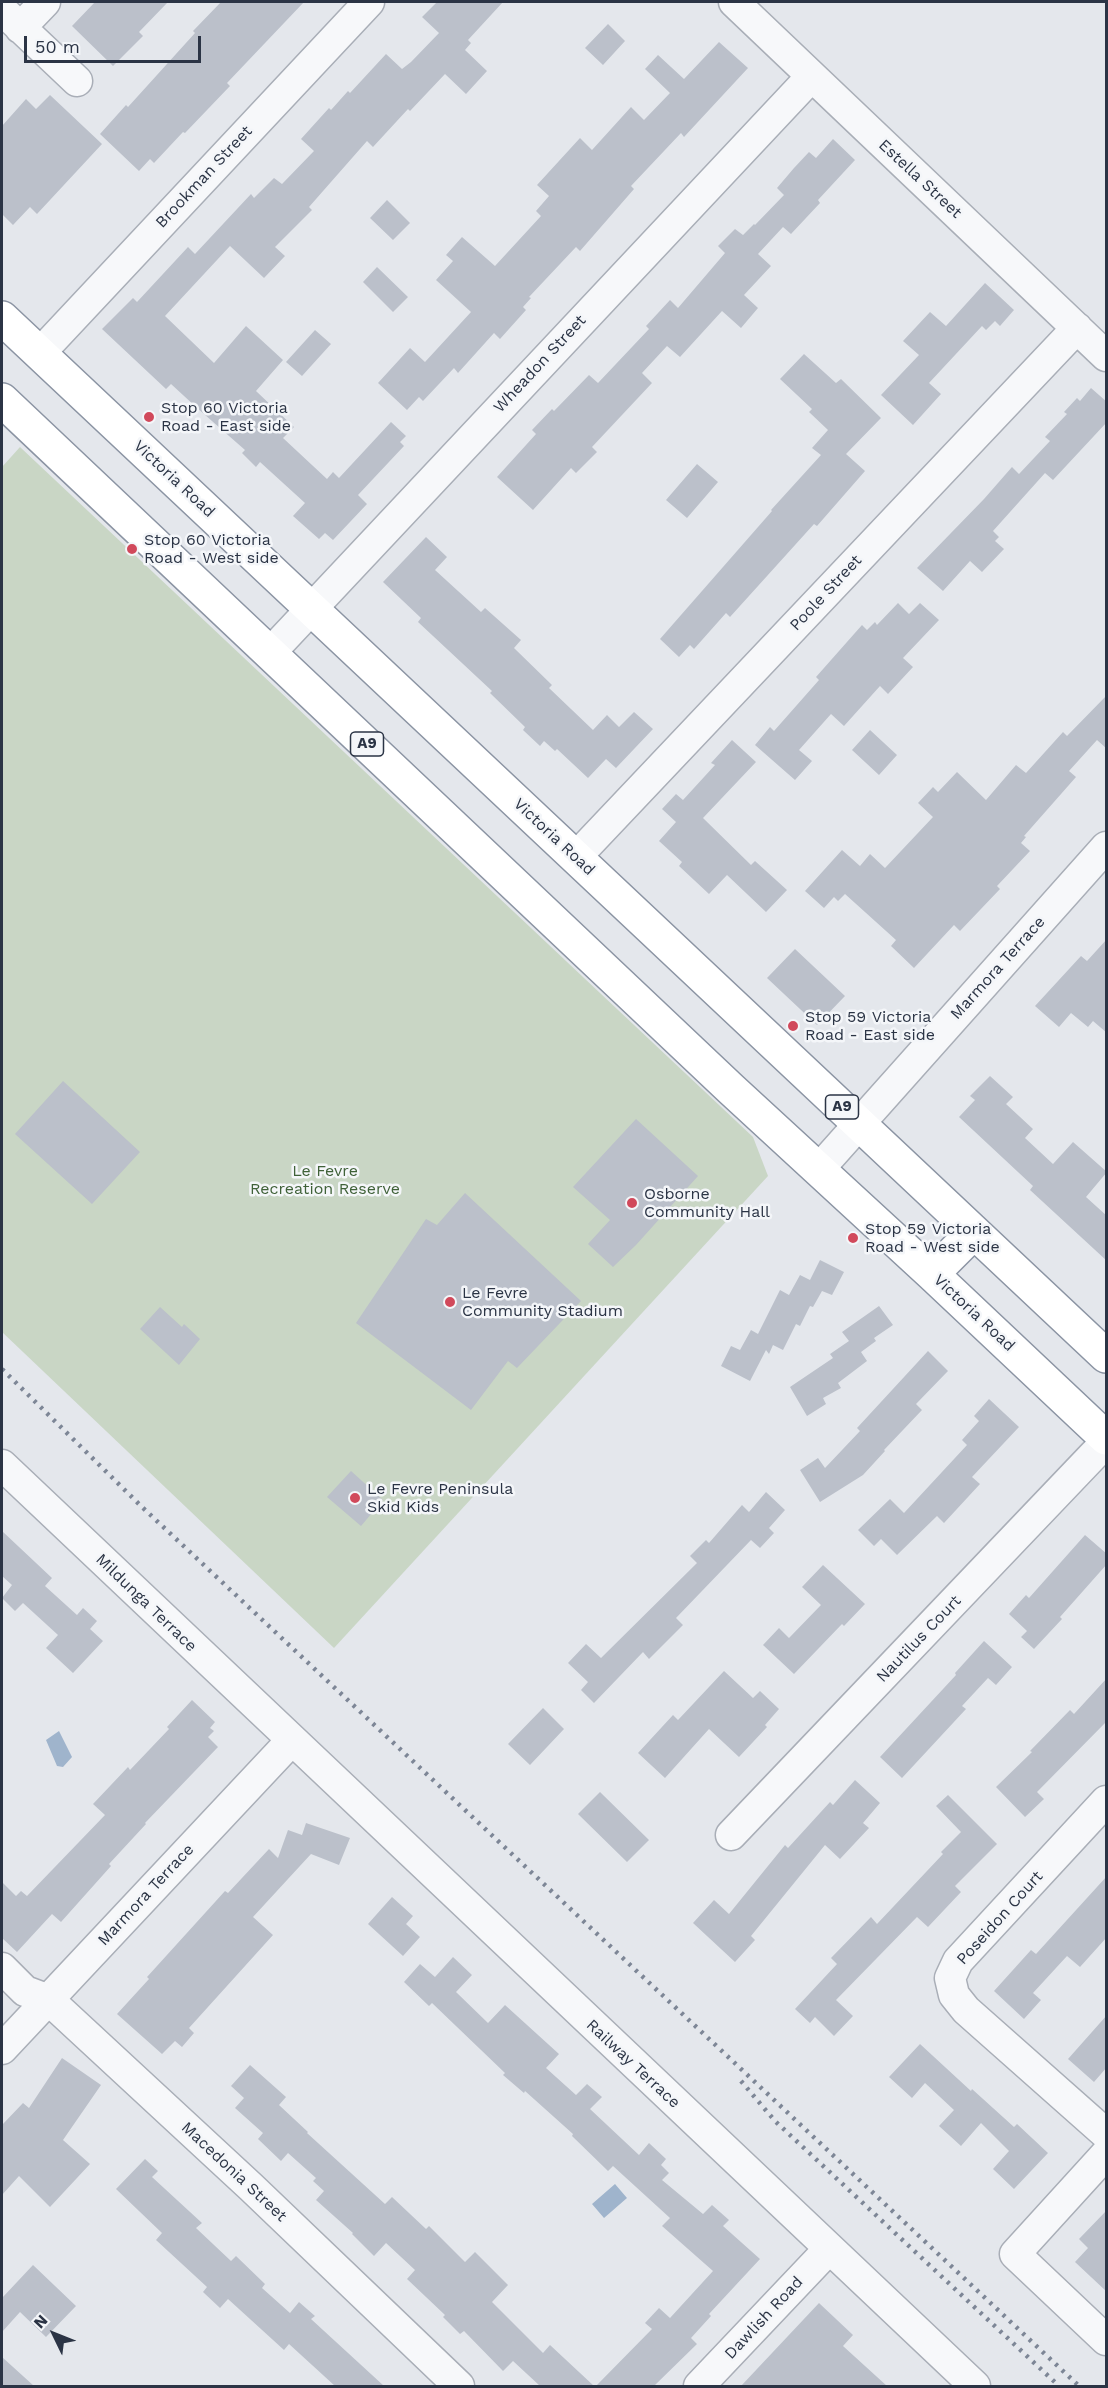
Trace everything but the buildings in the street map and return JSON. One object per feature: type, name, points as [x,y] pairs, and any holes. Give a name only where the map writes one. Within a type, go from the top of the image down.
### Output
[{"type":"highway","name":"Victoria Road","points":[[2,318],[973,1233],[1107,1356]]},
{"type":"highway","name":"Victoria Road","points":[[2,400],[731,1089],[932,1274],[1107,1440]]},
{"type":"highway","points":[[932,1274],[973,1233]]},
{"type":"street","points":[[45,2],[11,19],[76,81]]},
{"type":"street","name":"Brookman Street","points":[[40,353],[369,2]]},
{"type":"street","name":"Estella Street","points":[[734,2],[1107,356]]},
{"type":"street","name":"Wheadon Street","points":[[270,653],[812,77]]},
{"type":"street","name":"Poole Street","points":[[576,857],[1077,328]]},
{"type":"street","name":"Marmora Terrace","points":[[819,1169],[1107,847]]},
{"type":"street","name":"Nautilus Court","points":[[731,1835],[1107,1440]]},
{"type":"street","name":"Mildunga Terrace","points":[[2,1465],[291,1741]]},
{"type":"street","name":"Marmora Terrace","points":[[2,2049],[291,1741]]},
{"type":"street","name":"Railway Terrace","points":[[291,1741],[975,2386]]},
{"type":"street","name":"Poseidon Court","points":[[1107,1802],[958,1961],[950,1978],[954,1995],[966,2010],[1107,2134]]},
{"type":"street","name":"Macedonia Street","points":[[2,1968],[25,1991],[49,2000],[251,2187],[459,2386]]},
{"type":"street","points":[[1107,2154],[1015,2254],[1107,2340]]},
{"type":"street","name":"Dawlish Road","points":[[699,2386],[829,2249]]},
{"type":"green space","name":"Le Fevre Recreation Reserve","points":[[20,447],[753,1137],[768,1176],[334,1648],[2,1332],[2,467]]},
{"type":"water","points":[[59,1731],[72,1757],[63,1767],[57,1766],[46,1740]]},
{"type":"water","points":[[615,2184],[627,2198],[604,2218],[592,2204]]},
{"type":"railway","points":[[2,1369],[142,1507],[1079,2386]]},
{"type":"railway","points":[[741,2081],[775,2121],[1059,2386]]},
{"type":"place","name":"Stop 60 Victoria Road - East side","points":[[149,417]]},
{"type":"place","name":"Stop 60 Victoria Road - West side","points":[[132,549]]},
{"type":"place","name":"Stop 59 Victoria Road - East side","points":[[793,1026]]},
{"type":"place","name":"Osborne Community Hall","points":[[632,1203]]},
{"type":"place","name":"Stop 59 Victoria Road - West side","points":[[853,1238]]},
{"type":"place","name":"Le Fevre Community Stadium","points":[[450,1302]]},
{"type":"place","name":"Le Fevre Peninsula Skid Kids","points":[[355,1498]]}]
